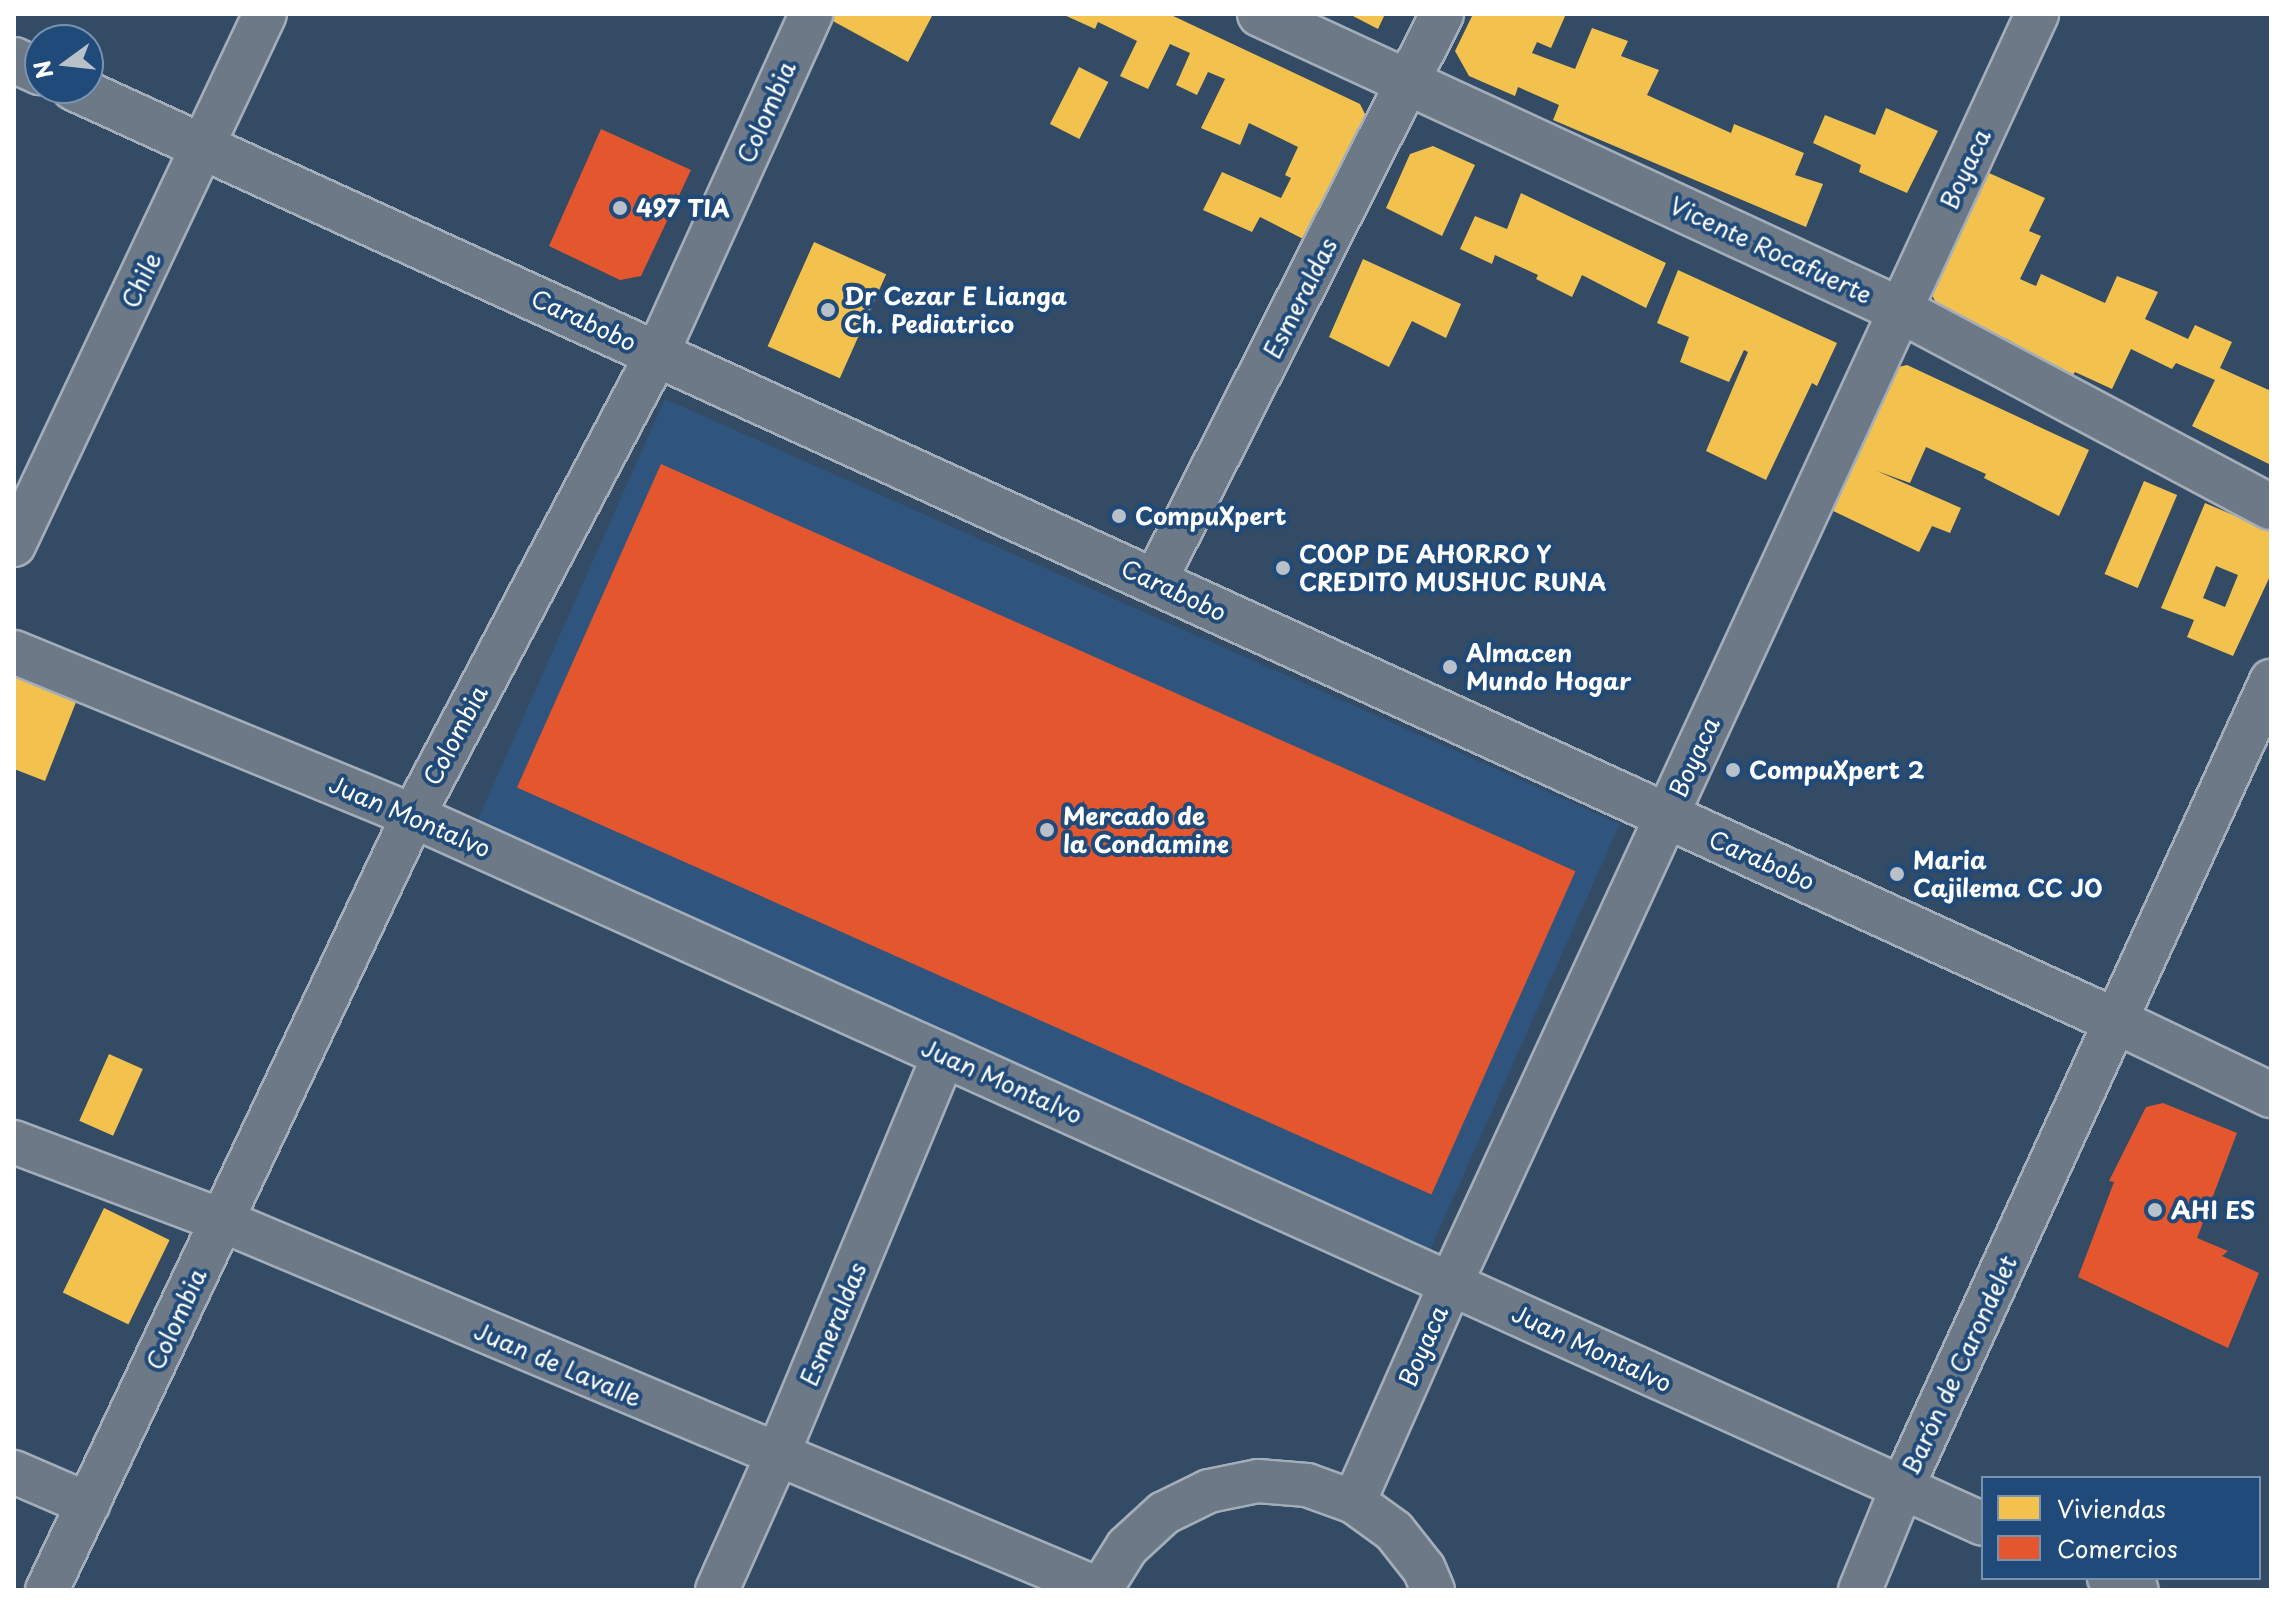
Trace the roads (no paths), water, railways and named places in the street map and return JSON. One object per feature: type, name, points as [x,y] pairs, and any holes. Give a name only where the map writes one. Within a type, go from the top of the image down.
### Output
[{"type":"main road","name":"Vicente Rocafuerte","points":[[1260,14],[1900,310],[2271,507]]},
{"type":"main road","name":"Carabobo","points":[[104,102],[2116,1021],[2271,1095]]},
{"type":"street","name":"Chile","points":[[14,545],[205,148],[265,14]]},
{"type":"street","name":"Colombia","points":[[47,1590],[413,816],[657,354],[811,14]]},
{"type":"street","name":"Esmeraldas","points":[[1155,581],[1410,83],[1442,14]]},
{"type":"street","name":"Boyaca","points":[[1354,1502],[1451,1283],[2037,14]]},
{"type":"street","name":"Juan Montalvo","points":[[14,652],[413,816],[1451,1283],[1901,1490],[1981,1523]]},
{"type":"street","points":[[2116,1021],[2271,681]]},
{"type":"street","name":"Barón de Carondelet","points":[[1860,1590],[1901,1490],[2116,1021]]},
{"type":"street","name":"Esmeraldas","points":[[717,1590],[777,1456],[944,1055]]},
{"type":"street","name":"Juan de Lavalle","points":[[14,1142],[223,1221],[1100,1590]]},
{"type":"street","points":[[14,1472],[88,1504]]},
{"type":"street","points":[[1100,1590],[1127,1547],[1164,1513],[1209,1491],[1258,1481],[1307,1485],[1354,1502],[1394,1531],[1424,1569],[1433,1590]]},
{"type":"street","points":[[2114,1580],[2137,1590]]},
{"type":"place","name":"497 TIA","points":[[620,208]]},
{"type":"place","name":"Dr Cezar E Lianga Ch. Pediatrico","points":[[828,310]]},
{"type":"place","name":"CompuXpert","points":[[1119,516]]},
{"type":"place","name":"COOP DE AHORRO Y CREDITO MUSHUC RUNA","points":[[1283,568]]},
{"type":"place","name":"Almacen Mundo Hogar","points":[[1450,667]]},
{"type":"place","name":"CompuXpert 2","points":[[1733,770]]},
{"type":"place","name":"Mercado de la Condamine","points":[[1047,830]]},
{"type":"place","name":"Maria Cajilema CC JO","points":[[1897,874]]},
{"type":"place","name":"AHI ES","points":[[2155,1210]]}]
